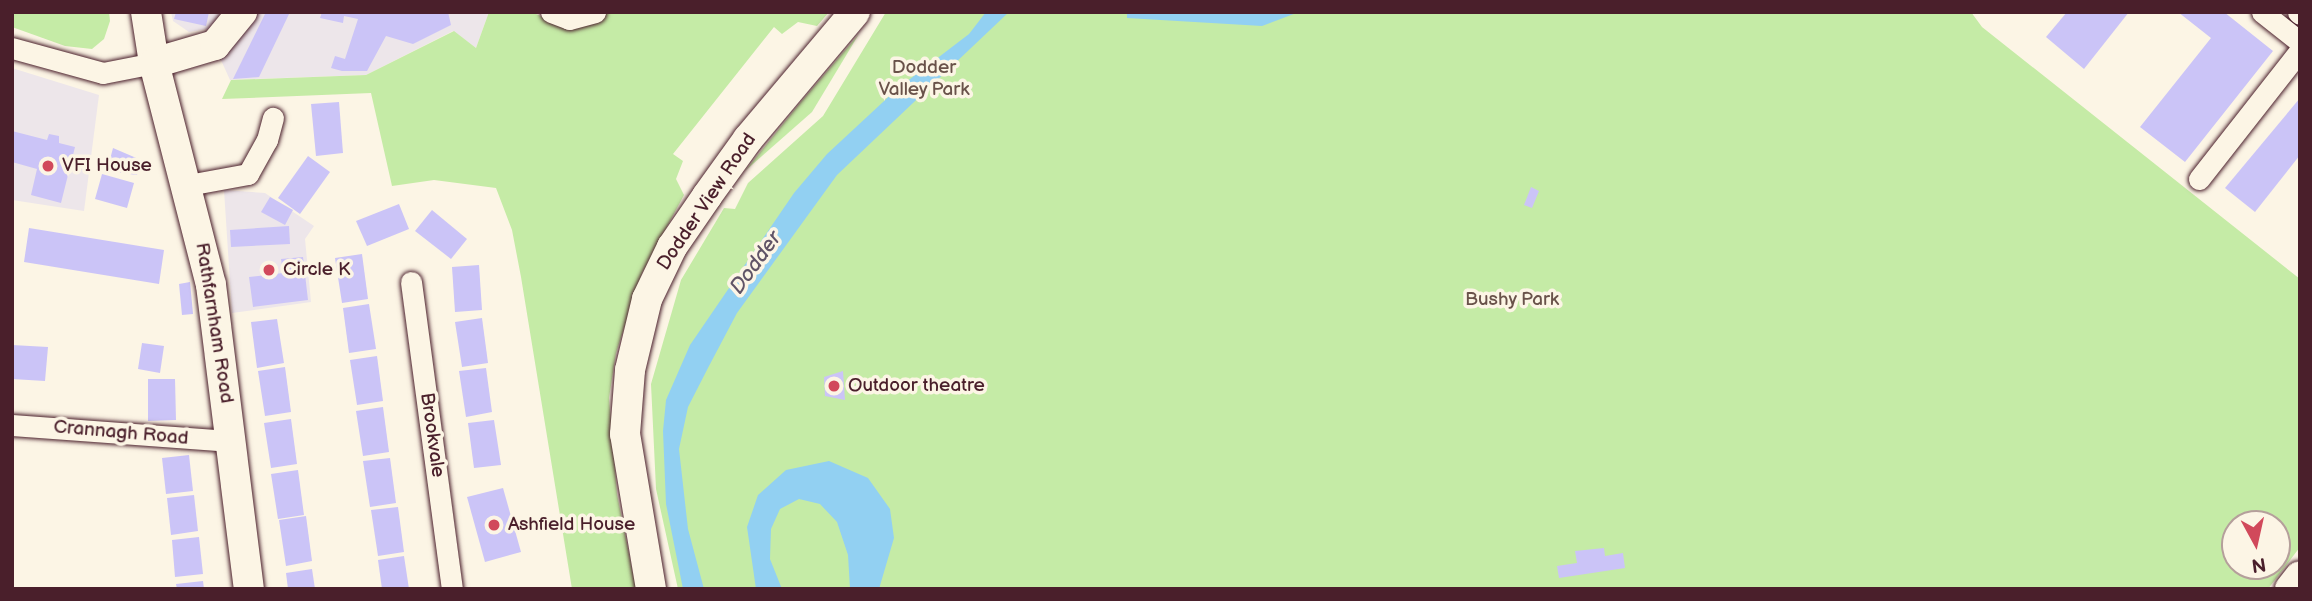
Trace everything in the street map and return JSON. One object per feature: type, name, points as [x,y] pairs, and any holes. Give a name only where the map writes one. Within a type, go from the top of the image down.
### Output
[{"type":"main road","name":"Rathfarnham Road","points":[[134,12],[154,63],[188,184],[211,285],[249,589]]},
{"type":"main road","name":"Rathfarnham Road","points":[[146,12],[154,63]]},
{"type":"main road","points":[[154,63],[215,45],[242,12]]},
{"type":"main road","name":"Dodder View Road","points":[[651,589],[625,434],[630,370],[648,299],[672,247],[721,177],[855,12]]},
{"type":"main road","points":[[2290,589],[2300,576]]},
{"type":"street","points":[[554,13],[569,19],[595,12]]},
{"type":"street","points":[[2262,12],[2300,42]]},
{"type":"street","points":[[12,48],[103,73],[154,63]]},
{"type":"street","points":[[2199,179],[2300,50]]},
{"type":"street","points":[[188,184],[248,174],[267,140],[273,118]]},
{"type":"street","name":"Brookvale","points":[[411,282],[452,589]]},
{"type":"street","name":"Crannagh Road","points":[[12,425],[231,440]]},
{"type":"shaded area","points":[[171,12],[489,12],[476,48],[453,31],[366,75],[230,80],[207,29],[189,32],[173,21]]},
{"type":"shaded area","points":[[12,68],[99,95],[84,211],[12,200]]},
{"type":"shaded area","name":"Circle K","points":[[224,190],[265,193],[314,226],[305,239],[311,302],[232,313]]},
{"type":"green space","points":[[12,12],[109,12],[110,21],[104,39],[92,49],[65,46],[12,27]]},
{"type":"green space","points":[[489,12],[531,12],[548,19],[604,12],[829,12],[817,26],[798,22],[782,34],[774,27],[673,154],[683,161],[676,179],[684,195],[642,273],[616,353],[609,398],[617,494],[636,589],[572,589],[521,277],[512,230],[496,188],[434,180],[392,186],[371,93],[222,99],[231,80],[366,75],[454,31],[476,48]]},
{"type":"green space","name":"Bushy Park","points":[[886,12],[1971,12],[1982,27],[2300,279],[2300,547],[2291,559],[2291,510],[2221,510],[2221,580],[2275,580],[2268,589],[678,589],[656,489],[651,384],[681,280],[724,208],[735,209],[748,183],[823,116]]},
{"type":"green space","points":[[859,34],[812,112],[745,171],[800,103]]},
{"type":"water","name":"Dodder","points":[[986,12],[1009,12],[837,175],[737,313],[709,366],[688,407],[679,449],[688,529],[704,589],[683,589],[666,504],[663,431],[666,400],[690,345],[794,193],[827,154],[897,89],[969,34]]},
{"type":"water","points":[[1127,12],[1299,12],[1262,26],[1127,18]]},
{"type":"water","points":[[829,461],[868,478],[890,509],[894,538],[879,589],[850,589],[848,555],[837,522],[820,504],[799,499],[780,509],[771,529],[770,559],[782,589],[756,589],[747,527],[758,495],[786,470]]},
{"type":"building","points":[[176,12],[209,12],[206,26],[174,19]]},
{"type":"building","points":[[266,12],[290,12],[259,77],[233,79]]},
{"type":"building","points":[[322,12],[448,12],[451,25],[413,44],[386,36],[367,71],[342,71],[331,68],[335,56],[345,59],[358,19],[344,16],[343,23],[320,18]]},
{"type":"building","points":[[2067,12],[2129,12],[2084,69],[2046,37]]},
{"type":"building","points":[[2178,12],[2224,12],[2273,51],[2185,162],[2140,127],[2211,38]]},
{"type":"building","points":[[2300,98],[2300,155],[2255,212],[2225,188]]},
{"type":"building","points":[[339,102],[343,153],[316,156],[311,104]]},
{"type":"building","name":"VFI House","points":[[12,131],[47,140],[49,134],[59,136],[59,143],[75,147],[61,203],[31,195],[37,169],[12,162]]},
{"type":"building","points":[[113,148],[141,160],[137,175],[107,171]]},
{"type":"building","points":[[308,156],[330,172],[300,214],[278,198]]},
{"type":"building","points":[[102,174],[134,183],[127,208],[95,199]]},
{"type":"building","points":[[1531,187],[1539,191],[1532,208],[1524,205]]},
{"type":"building","points":[[270,197],[293,210],[285,225],[261,212]]},
{"type":"building","points":[[399,204],[409,229],[367,246],[356,221]]},
{"type":"building","points":[[432,210],[467,239],[451,259],[415,231]]},
{"type":"building","points":[[289,226],[290,244],[231,247],[230,230]]},
{"type":"building","points":[[29,228],[164,250],[159,284],[24,262]]},
{"type":"building","points":[[362,254],[368,299],[342,303],[335,258]]},
{"type":"building","points":[[303,257],[308,300],[253,307],[249,277],[283,273],[281,259]]},
{"type":"building","points":[[479,265],[482,310],[455,312],[452,267]]},
{"type":"building","points":[[190,282],[193,314],[182,315],[179,284]]},
{"type":"building","points":[[369,304],[376,349],[349,353],[343,308]]},
{"type":"building","points":[[482,318],[488,363],[462,367],[455,322]]},
{"type":"building","points":[[277,319],[284,363],[257,368],[251,322]]},
{"type":"building","points":[[142,343],[164,346],[160,373],[138,369]]},
{"type":"building","points":[[12,345],[48,347],[45,381],[12,379]]},
{"type":"building","points":[[377,356],[383,401],[357,405],[350,360]]},
{"type":"building","points":[[285,367],[291,412],[265,416],[258,371]]},
{"type":"building","points":[[486,368],[492,412],[466,417],[459,371]]},
{"type":"building","name":"Outdoor theatre","points":[[843,371],[845,400],[825,396],[824,377]]},
{"type":"building","points":[[148,379],[175,379],[176,420],[148,421]]},
{"type":"building","points":[[383,407],[389,452],[363,456],[356,411]]},
{"type":"building","points":[[291,419],[297,464],[271,468],[264,423]]},
{"type":"building","points":[[494,420],[501,465],[474,468],[468,423]]},
{"type":"building","points":[[189,455],[193,491],[166,494],[162,458]]},
{"type":"building","points":[[390,458],[396,503],[370,507],[363,461]]},
{"type":"building","points":[[298,470],[304,515],[278,519],[271,474]]},
{"type":"building","name":"Ashfield House","points":[[503,488],[521,552],[485,562],[467,497]]},
{"type":"building","points":[[194,495],[198,531],[171,535],[167,498]]},
{"type":"building","points":[[398,507],[404,552],[378,556],[371,510]]},
{"type":"building","points":[[306,516],[312,561],[286,566],[279,520]]},
{"type":"building","points":[[199,537],[203,574],[175,577],[172,540]]},
{"type":"building","points":[[1604,548],[1605,556],[1623,553],[1625,568],[1559,578],[1557,566],[1577,563],[1575,551]]},
{"type":"building","points":[[404,556],[409,589],[382,589],[378,560]]},
{"type":"building","points":[[312,569],[315,589],[288,589],[286,573]]},
{"type":"building","points":[[203,581],[204,589],[177,589],[176,584]]},
{"type":"place","name":"VFI House","points":[[48,166]]},
{"type":"place","name":"Circle K","points":[[269,270]]},
{"type":"place","name":"Outdoor theatre","points":[[834,386]]},
{"type":"place","name":"Ashfield House","points":[[494,525]]},
{"type":"park label","name":"Dodder Valley Park","points":[[924,79]]}]
